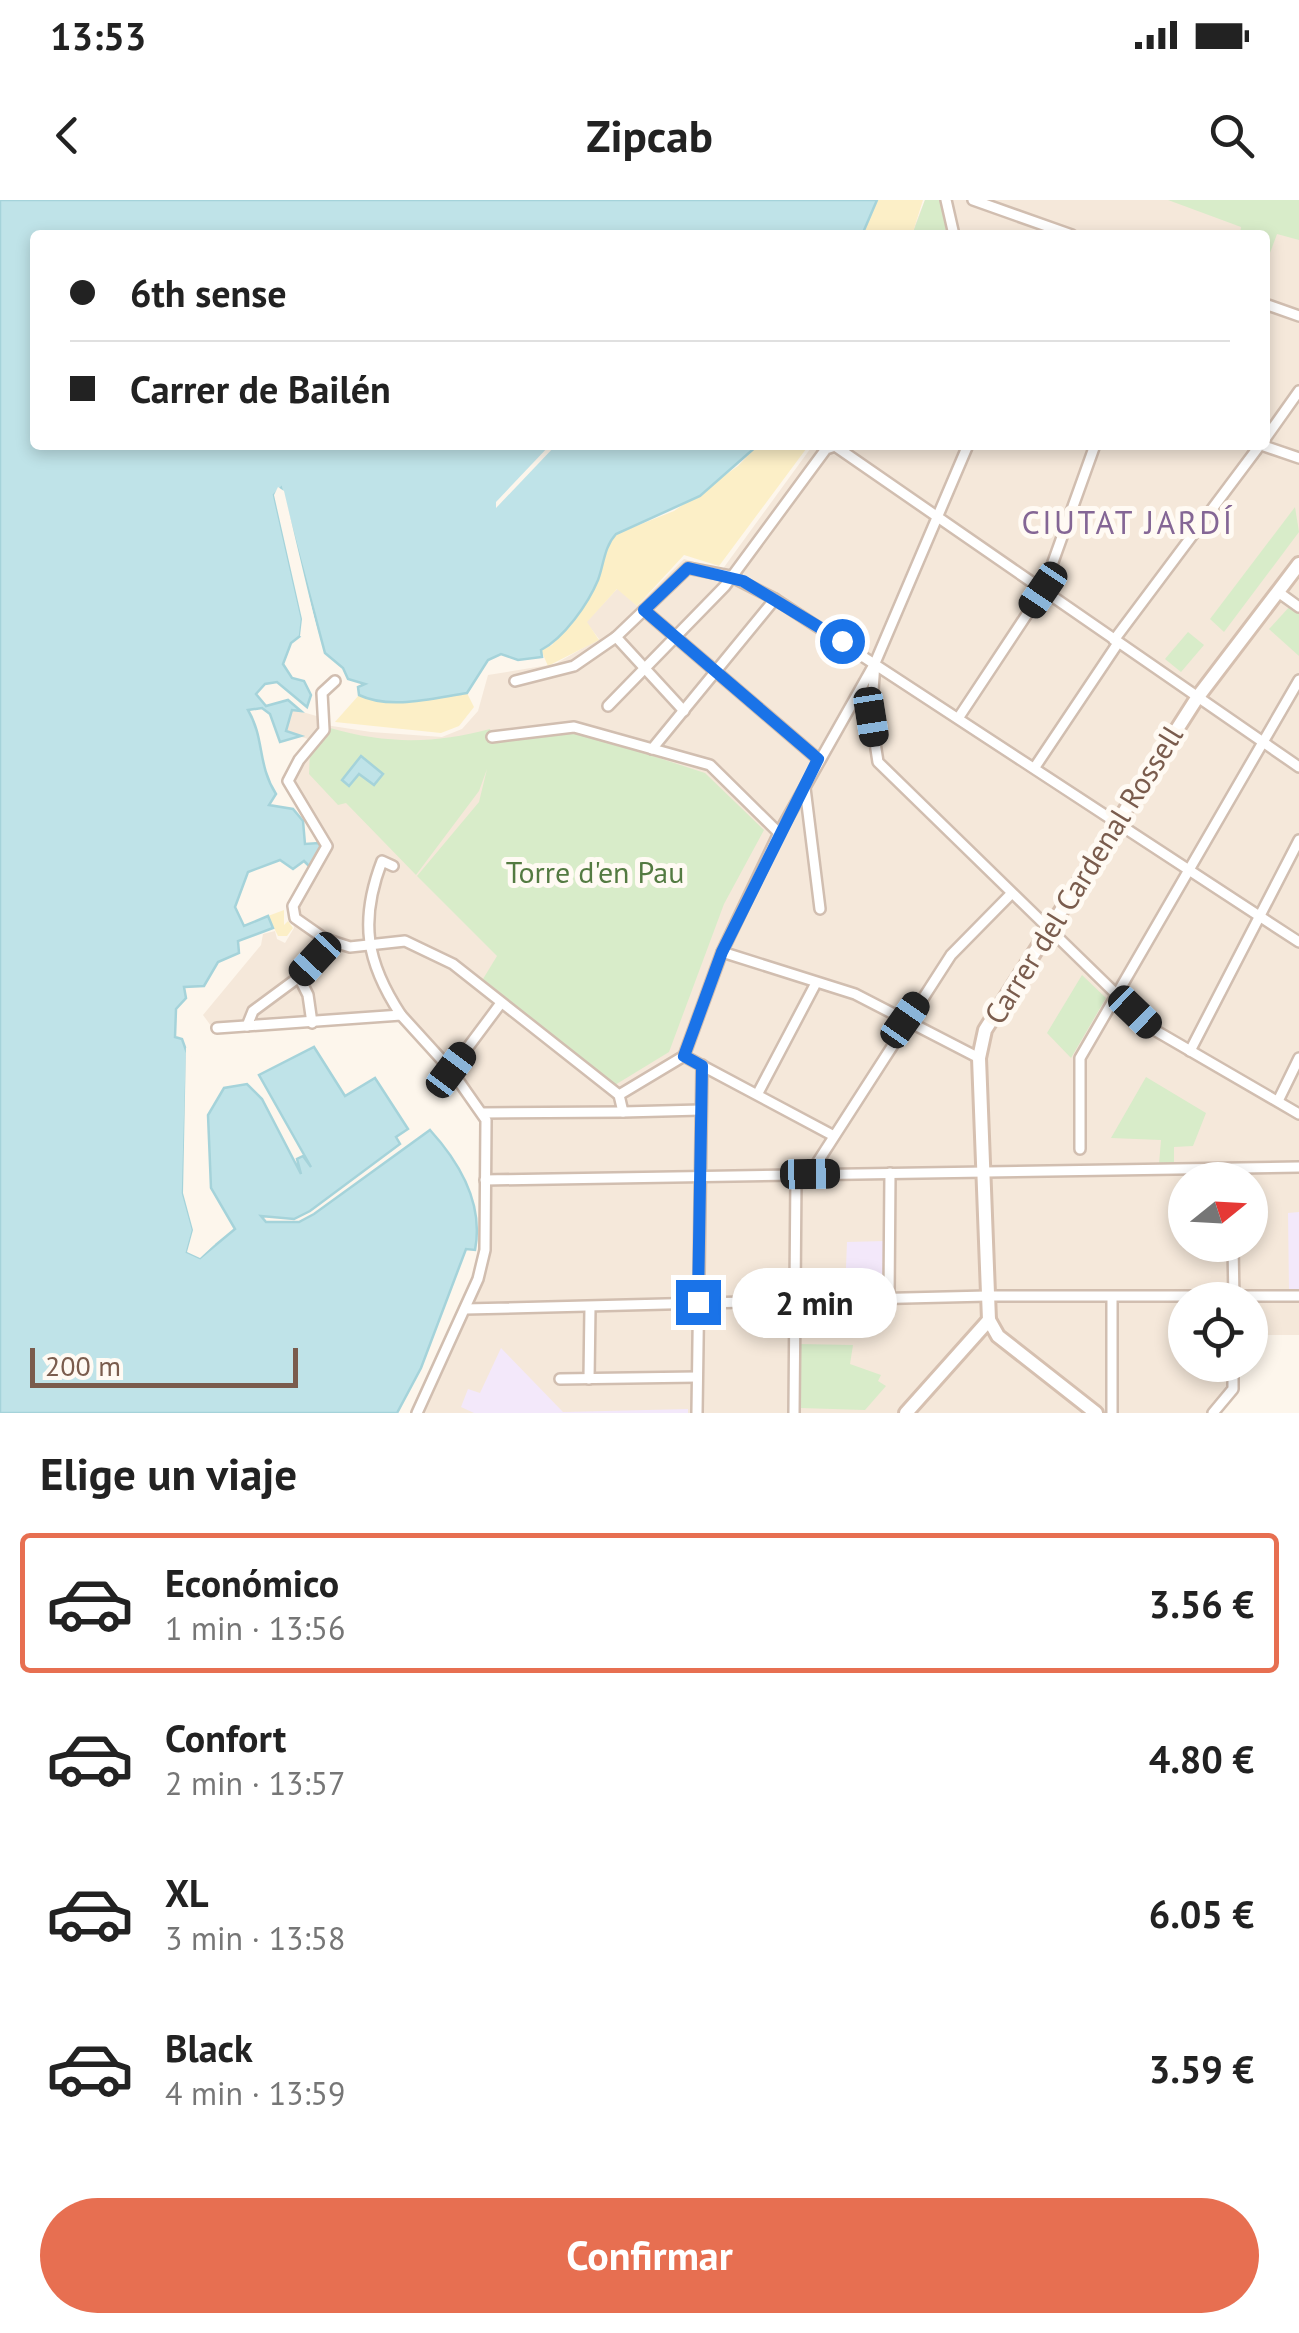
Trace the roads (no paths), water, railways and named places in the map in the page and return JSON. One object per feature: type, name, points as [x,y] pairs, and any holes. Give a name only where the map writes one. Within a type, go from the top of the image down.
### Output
[{"type":"street","points":[[946,200],[953,230]]},
{"type":"street","points":[[973,200],[1050,230]]},
{"type":"street","points":[[1270,306],[1299,316]]},
{"type":"street","points":[[1270,431],[1299,390]]},
{"type":"street","points":[[1270,448],[1299,458]]},
{"type":"street","points":[[608,706],[730,576],[825,450]]},
{"type":"street","points":[[844,450],[1299,767]]},
{"type":"street","points":[[619,1095],[684,1056],[722,952],[778,833],[875,662],[966,450]]},
{"type":"street","points":[[959,716],[1043,590],[1094,450]]},
{"type":"street","points":[[1034,767],[1116,642],[1256,450]]},
{"type":"street","name":"Carrer del Cardenal Rossell","points":[[989,1320],[980,1058],[984,1030],[1045,930],[1120,824],[1197,698],[1299,564]]},
{"type":"street","points":[[515,681],[574,666],[619,640],[688,568],[730,576],[775,599],[959,716],[1299,942]]},
{"type":"street","points":[[1278,592],[1299,606]]},
{"type":"street","points":[[652,750],[775,599]]},
{"type":"street","points":[[644,610],[818,759]]},
{"type":"street","points":[[619,640],[684,711]]},
{"type":"street","points":[[875,662],[871,717],[878,762],[1045,930],[1152,1028],[1299,1114]]},
{"type":"street","points":[[1080,1144],[1080,1058],[1299,680]]},
{"type":"street","points":[[335,681],[322,693],[325,727],[288,781],[328,846],[292,906],[295,918],[332,942],[367,946],[396,940],[424,948],[453,964],[619,1095],[623,1112]]},
{"type":"street","points":[[492,737],[574,728],[710,764],[778,833]]},
{"type":"street","points":[[805,786],[820,909]]},
{"type":"street","points":[[1190,1051],[1299,840]]},
{"type":"street","points":[[394,866],[382,861],[370,892],[367,946],[382,987],[400,1016],[451,1070],[486,1120],[485,1250],[465,1308],[417,1413]]},
{"type":"street","points":[[810,1174],[950,955],[1010,895]]},
{"type":"street","points":[[247,1026],[253,1011],[298,977],[332,942]]},
{"type":"street","points":[[722,952],[855,994],[980,1058]]},
{"type":"street","points":[[298,977],[308,995],[312,1022]]},
{"type":"street","points":[[758,1093],[816,983]]},
{"type":"street","points":[[451,1070],[501,1004]]},
{"type":"street","points":[[217,1028],[400,1016]]},
{"type":"street","points":[[684,1056],[834,1136]]},
{"type":"street","points":[[1278,1101],[1299,1058]]},
{"type":"street","points":[[697,1413],[702,1066]]},
{"type":"street","points":[[482,1112],[701,1110]]},
{"type":"street","points":[[1268,1168],[1299,1168]]},
{"type":"street","points":[[485,1180],[1168,1169]]},
{"type":"street","points":[[889,1298],[890,1173]]},
{"type":"street","points":[[794,1413],[796,1175]]},
{"type":"street","points":[[465,1308],[987,1296],[1168,1298]]},
{"type":"street","points":[[1268,1297],[1299,1296]]},
{"type":"street","points":[[1112,1298],[1112,1413]]},
{"type":"street","points":[[590,1306],[590,1379]]},
{"type":"street","points":[[906,1413],[989,1320],[998,1336],[1096,1413]]},
{"type":"street","points":[[560,1380],[697,1377]]},
{"type":"street","points":[[1214,1413],[1233,1389],[1233,1382]]},
{"type":"water","points":[[0,200],[877,200],[864,230],[30,230],[30,450],[752,450],[700,496],[616,534],[588,599],[567,629],[541,650],[542,657],[518,660],[501,654],[488,660],[467,693],[412,702],[384,702],[359,695],[358,687],[365,684],[348,679],[343,668],[325,653],[281,488],[274,495],[302,619],[300,636],[291,643],[283,664],[292,678],[304,681],[311,695],[307,707],[277,682],[265,684],[256,694],[266,706],[288,700],[301,711],[292,710],[286,731],[301,736],[280,742],[270,714],[262,708],[248,710],[276,794],[269,805],[293,809],[303,821],[305,844],[319,843],[323,852],[312,869],[304,861],[293,869],[280,860],[248,872],[235,907],[244,926],[268,916],[273,928],[238,941],[239,953],[218,962],[204,986],[184,987],[186,998],[176,1009],[175,1037],[182,1039],[187,1053],[183,1193],[193,1230],[187,1252],[200,1258],[235,1229],[211,1188],[208,1115],[224,1088],[247,1084],[262,1099],[301,1174],[297,1159],[303,1156],[311,1167],[259,1075],[314,1047],[345,1096],[375,1078],[408,1129],[396,1137],[400,1144],[310,1211],[294,1219],[261,1216],[266,1222],[299,1222],[430,1130],[460,1170],[473,1201],[475,1250],[466,1249],[421,1368],[397,1413],[0,1413]]},
{"type":"water","points":[[361,756],[383,774],[374,785],[359,774],[349,786],[342,780]]},
{"type":"district","name":"CIUTAT JARDÍ","points":[[1128,523]]},
{"type":"park label","name":"Torre d'en Pau","points":[[595,873]]}]
